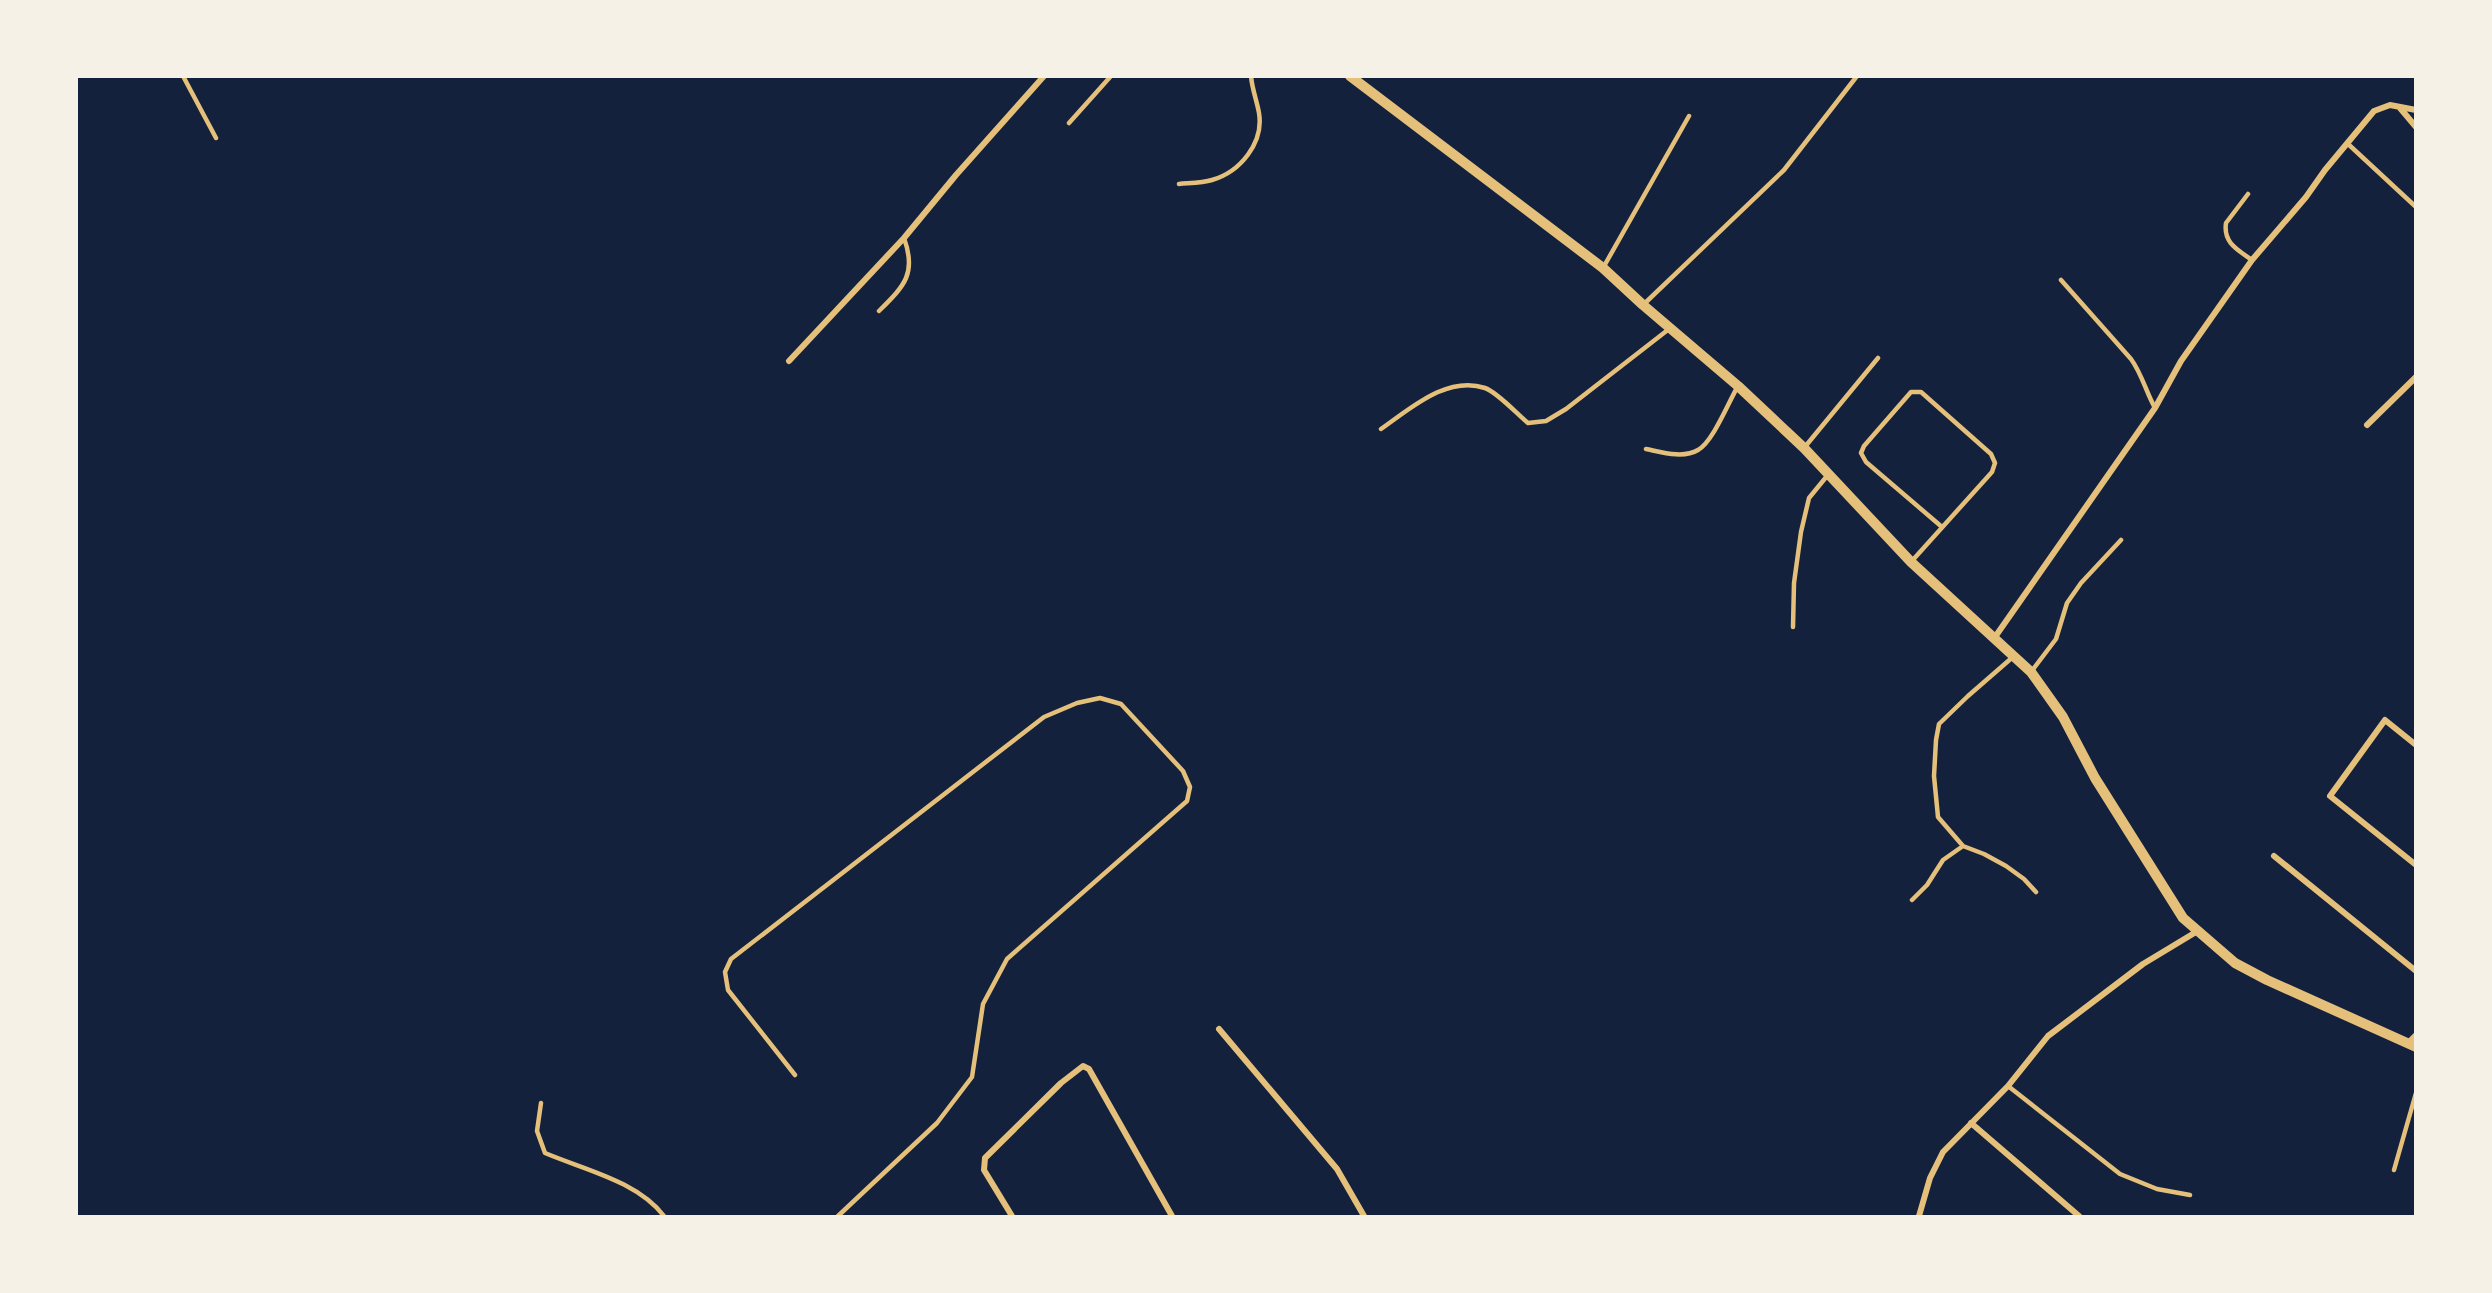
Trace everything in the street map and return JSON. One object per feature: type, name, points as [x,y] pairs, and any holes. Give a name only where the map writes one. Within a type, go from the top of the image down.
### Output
[{"type":"street","points":[[789,361],[904,238],[1044,76]]},
{"type":"street","points":[[1350,76],[1603,268],[1671,327],[1804,448],[1911,561],[2031,672],[2063,717],[2095,778],[2183,918],[2196,932],[2235,963],[2251,972],[2411,1046],[2415,1035]]},
{"type":"street","points":[[1995,637],[2155,408],[2181,361],[2252,260],[2306,197],[2347,143],[2379,108],[2390,105],[2415,110]]},
{"type":"street","points":[[2399,108],[2415,127]]},
{"type":"street","points":[[2367,425],[2415,377]]},
{"type":"street","points":[[2415,745],[2385,720],[2330,796],[2415,865]]},
{"type":"street","points":[[2274,856],[2415,971]]},
{"type":"street","points":[[1919,1216],[1930,1178],[1943,1152],[2008,1086],[2048,1036],[2143,964],[2196,932]]},
{"type":"street","points":[[1219,1029],[1337,1169],[1364,1216]]},
{"type":"street","points":[[1012,1216],[984,1170],[985,1158],[1061,1083],[1083,1066],[1089,1069],[1172,1216]]},
{"type":"street","points":[[1971,1123],[2079,1216]]},
{"type":"lane","points":[[183,76],[216,138]]},
{"type":"lane","points":[[1069,123],[1111,76]]},
{"type":"lane","points":[[1179,184],[1212,181],[1233,171],[1252,150],[1259,134],[1260,115],[1251,76]]},
{"type":"lane","points":[[1643,305],[1784,170],[1857,76]]},
{"type":"lane","points":[[1603,268],[1689,116]]},
{"type":"lane","points":[[2347,143],[2415,207]]},
{"type":"lane","points":[[2248,194],[2226,224],[2225,229],[2229,243],[2252,260]]},
{"type":"lane","points":[[879,311],[907,279],[910,270],[910,255],[904,238]]},
{"type":"lane","points":[[2061,280],[2131,359],[2140,373],[2145,390],[2155,408]]},
{"type":"lane","points":[[1381,429],[1430,396],[1460,384],[1487,388],[1528,423],[1546,421],[1566,410],[1671,327]]},
{"type":"lane","points":[[1804,448],[1878,358]]},
{"type":"lane","points":[[1646,449],[1674,454],[1697,451],[1708,439],[1738,386]]},
{"type":"lane","points":[[1911,561],[1942,527],[1992,472],[1995,463],[1991,454],[1921,392],[1911,392],[1864,446],[1861,453],[1866,462],[1942,527]]},
{"type":"lane","points":[[1793,627],[1794,583],[1801,532],[1809,498],[1829,474]]},
{"type":"lane","points":[[2031,672],[2056,639],[2067,603],[2076,589],[2121,540]]},
{"type":"lane","points":[[2014,656],[1940,724],[1936,740],[1934,776],[1938,818],[1963,846],[2006,866],[2024,879],[2036,892]]},
{"type":"lane","points":[[795,1075],[728,990],[725,972],[731,959],[1044,717],[1077,703],[1100,698],[1121,704],[1183,771],[1191,787],[1187,801],[1007,959],[983,1004],[972,1077],[937,1123],[838,1216]]},
{"type":"lane","points":[[1912,900],[1927,885],[1943,860],[1963,846]]},
{"type":"lane","points":[[2008,1086],[2120,1173],[2157,1189],[2190,1195]]},
{"type":"lane","points":[[2394,1170],[2415,1094]]},
{"type":"lane","points":[[541,1103],[537,1131],[545,1153],[626,1185],[654,1203],[664,1216]]}]
